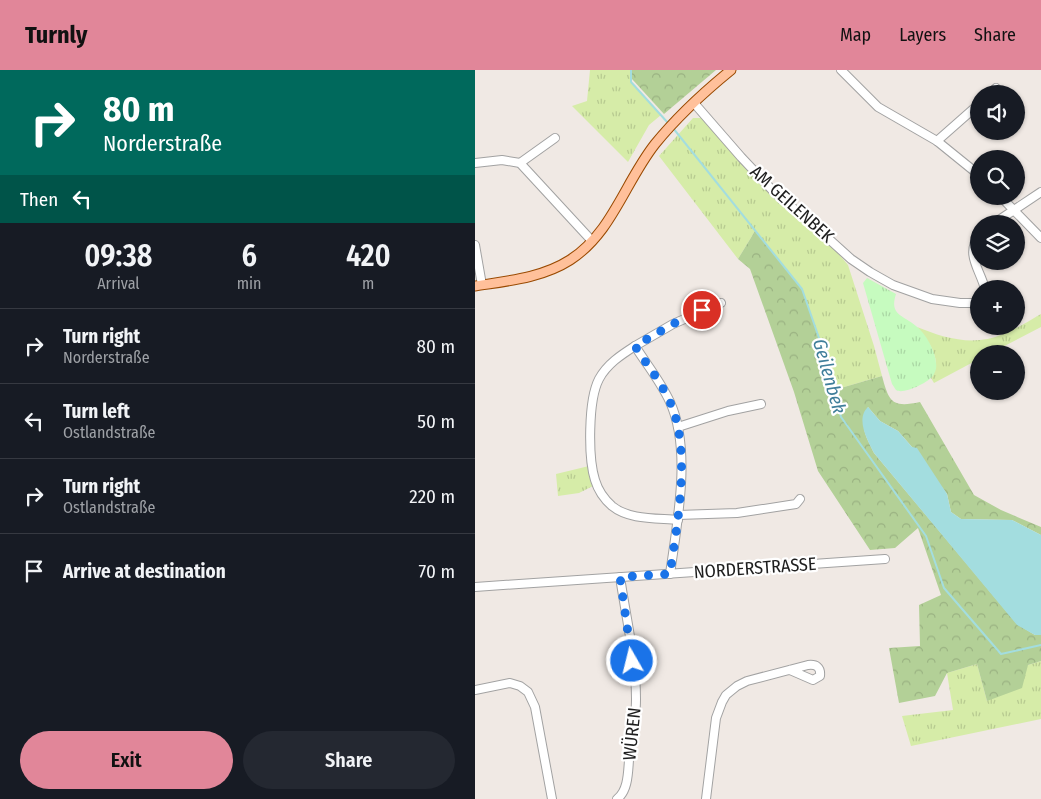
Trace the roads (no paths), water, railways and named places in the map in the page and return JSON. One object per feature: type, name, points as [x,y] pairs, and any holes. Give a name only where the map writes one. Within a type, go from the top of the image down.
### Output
[{"type":"main road","points":[[478,286],[551,270],[571,259],[592,241],[613,214],[647,157],[665,133],[694,103],[731,70]]},
{"type":"street","points":[[841,70],[884,112],[937,141],[970,168]]},
{"type":"street","name":"AM GEILENBEK","points":[[694,103],[776,194],[809,220],[851,259],[870,272],[911,293],[932,299],[970,303]]},
{"type":"street","points":[[937,141],[970,112]]},
{"type":"street","points":[[520,163],[555,138]]},
{"type":"street","points":[[475,163],[502,160],[520,163],[592,241]]},
{"type":"street","points":[[1006,215],[1041,192]]},
{"type":"street","points":[[1009,205],[1041,238]]},
{"type":"street","points":[[475,245],[478,286]]},
{"type":"street","points":[[721,303],[687,317],[620,355],[609,365],[600,378],[592,397],[593,474],[602,495],[617,510],[631,515],[678,517],[753,511],[796,504],[800,499]]},
{"type":"street","points":[[635,346],[666,395],[678,427],[681,453],[678,517],[670,574]]},
{"type":"street","points":[[678,427],[728,411],[761,404]]},
{"type":"street","name":"NORDERSTRASSE","points":[[475,587],[885,559]]},
{"type":"street","name":"WÜREN","points":[[620,577],[636,699],[627,778],[620,798]]},
{"type":"street","points":[[706,799],[716,718],[721,702],[731,690],[742,683],[790,670]]},
{"type":"street","points":[[475,690],[510,683],[520,686],[528,692],[535,707],[552,799]]},
{"type":"water","points":[[868,407],[880,421],[898,431],[912,447],[917,448],[947,494],[951,512],[961,519],[1012,520],[1041,535],[1041,635],[1035,635],[1017,625],[874,453],[863,424],[864,412]]},
{"type":"waterway","name":"Geilenbek","points":[[631,70],[631,82],[668,123]]},
{"type":"waterway","name":"Geilenbek","points":[[673,128],[802,289],[827,361],[841,417],[926,536],[944,588],[1001,654],[1041,645]]}]
